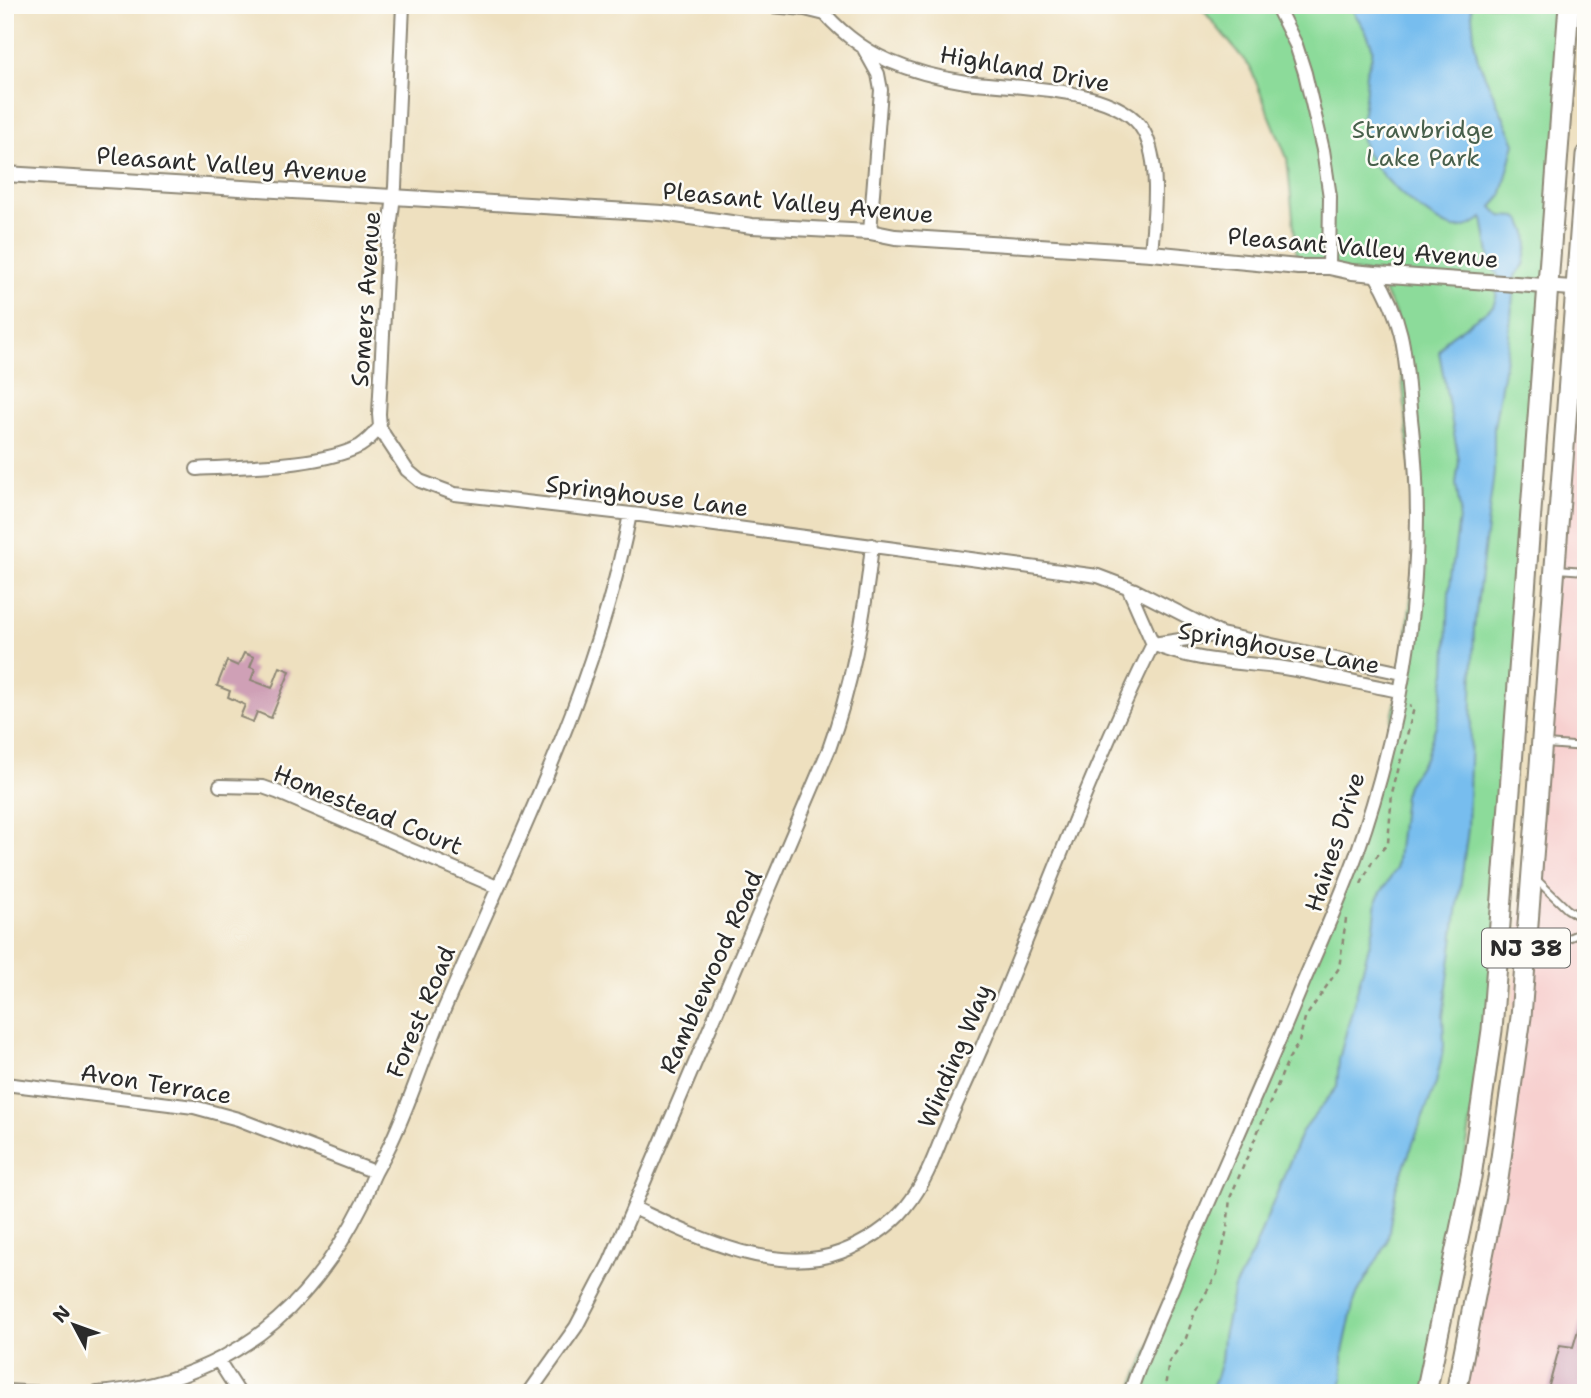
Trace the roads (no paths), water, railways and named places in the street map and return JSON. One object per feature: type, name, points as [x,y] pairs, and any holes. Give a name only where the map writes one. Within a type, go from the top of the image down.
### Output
[{"type":"highway","name":"NJ 38","points":[[1426,1393],[1471,1177],[1492,1030],[1503,912],[1569,5]]},
{"type":"highway","name":"NJ 38","points":[[1457,1393],[1505,1140],[1517,1054],[1555,569],[1581,288],[1586,155]]},
{"type":"street","name":"Somers Avenue","points":[[380,427],[387,254],[394,198],[403,5]]},
{"type":"street","points":[[760,5],[822,10]]},
{"type":"street","points":[[1276,5],[1292,35],[1302,64],[1321,140],[1329,197],[1329,267]]},
{"type":"street","name":"Highland Drive","points":[[822,10],[863,46],[887,60],[941,77],[1084,95],[1111,103],[1133,117],[1144,130],[1150,148],[1154,203],[1150,253]]},
{"type":"street","points":[[863,46],[878,74],[881,90],[870,232]]},
{"type":"street","name":"Pleasant Valley Avenue","points":[[5,174],[662,213],[752,226],[870,232],[895,237],[1150,253],[1297,267],[1329,267],[1375,274],[1581,288]]},
{"type":"street","name":"Haines Drive","points":[[1129,1393],[1213,1188],[1241,1132],[1331,921],[1358,849],[1399,697],[1416,575],[1418,491],[1404,341],[1391,302],[1375,274]]},
{"type":"street","points":[[197,469],[289,464],[324,457],[359,446],[380,427]]},
{"type":"street","name":"Springhouse Lane","points":[[380,427],[407,470],[436,489],[474,497],[629,514],[1098,576],[1171,607],[1221,634],[1402,673]]},
{"type":"street","name":"Forest Road","points":[[97,1393],[170,1381],[218,1360],[262,1331],[303,1295],[351,1226],[388,1148],[432,1037],[549,770],[607,609],[629,514]]},
{"type":"street","name":"Ramblewood Road","points":[[529,1393],[588,1306],[634,1209],[837,726],[859,643],[872,545]]},
{"type":"street","name":"Springhouse Lane","points":[[1128,587],[1153,644],[1164,649],[1196,657],[1295,670],[1399,697]]},
{"type":"street","name":"Springhouse Lane","points":[[1153,644],[1221,634]]},
{"type":"street","name":"Winding Way","points":[[634,1209],[751,1255],[804,1261],[841,1253],[875,1234],[906,1208],[937,1153],[1111,733],[1153,644]]},
{"type":"street","name":"Homestead Court","points":[[220,786],[263,786],[497,887]]},
{"type":"street","name":"Avon Terrace","points":[[5,1084],[194,1107],[248,1122],[375,1172]]},
{"type":"street","points":[[218,1360],[239,1393]]},
{"type":"street","points":[[5,1391],[45,1393]]},
{"type":"lane","points":[[1555,569],[1586,571]]},
{"type":"lane","points":[[1542,743],[1586,747]]},
{"type":"lane","points":[[1532,875],[1567,909],[1586,921]]},
{"type":"lane","points":[[1525,966],[1545,949],[1586,931]]},
{"type":"water","points":[[1349,5],[1471,5],[1478,60],[1515,143],[1501,197],[1492,207],[1501,216],[1517,217],[1522,221],[1528,246],[1524,265],[1515,276],[1508,346],[1494,427],[1494,473],[1474,628],[1468,829],[1443,1017],[1444,1046],[1436,1083],[1396,1188],[1387,1243],[1353,1305],[1343,1352],[1343,1379],[1338,1393],[1211,1393],[1221,1361],[1223,1336],[1234,1288],[1253,1252],[1302,1131],[1337,1087],[1339,1059],[1374,927],[1377,899],[1396,869],[1404,795],[1407,785],[1426,756],[1438,719],[1446,671],[1449,593],[1460,510],[1456,484],[1459,461],[1439,352],[1446,340],[1493,306],[1496,298],[1498,275],[1491,266],[1483,218],[1461,228],[1443,224],[1402,195],[1369,157],[1362,140],[1361,125],[1366,73],[1372,58],[1372,48],[1366,31]]},
{"type":"park label","name":"Strawbridge Lake Park","points":[[1423,144]]}]
